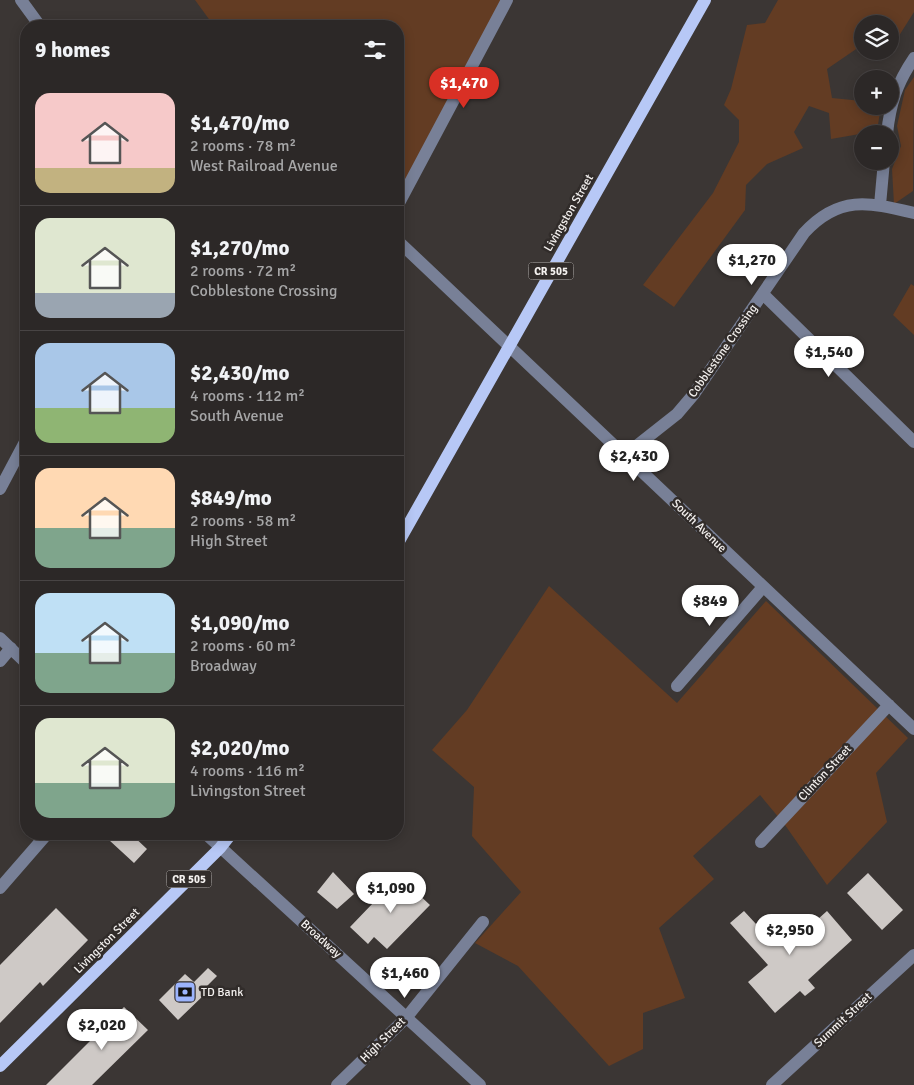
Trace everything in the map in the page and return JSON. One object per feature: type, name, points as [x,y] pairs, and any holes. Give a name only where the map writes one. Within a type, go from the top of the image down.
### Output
[{"type":"main road","name":"Livingston Street","points":[[404,532],[705,0]]},
{"type":"main road","name":"Livingston Street","points":[[0,1066],[226,840]]},
{"type":"street","points":[[21,0],[36,20]]},
{"type":"street","points":[[404,194],[507,0]]},
{"type":"street","points":[[889,125],[894,94],[901,77],[914,58]]},
{"type":"street","points":[[880,205],[883,170]]},
{"type":"street","name":"Cobblestone Crossing","points":[[625,455],[671,419],[694,394],[814,222],[841,207],[865,203],[914,213]]},
{"type":"street","name":"South Avenue","points":[[404,247],[914,729]]},
{"type":"street","points":[[763,294],[914,442]]},
{"type":"street","points":[[0,489],[20,451]]},
{"type":"street","points":[[677,686],[763,587]]},
{"type":"street","points":[[0,638],[20,657]]},
{"type":"street","points":[[0,661],[11,648]]},
{"type":"street","name":"Clinton Street","points":[[761,842],[889,705]]},
{"type":"street","points":[[0,888],[42,840]]},
{"type":"street","name":"Broadway","points":[[212,840],[480,1085]]},
{"type":"street","name":"High Street","points":[[337,1085],[406,1018],[483,922]]},
{"type":"street","name":"Summit Street","points":[[772,1085],[914,954]]},
{"type":"shaded area","points":[[195,0],[510,0],[404,194],[404,20],[210,20]]},
{"type":"shaded area","points":[[778,0],[914,0],[914,12],[899,36],[899,15],[854,15],[854,50],[827,69],[832,98],[854,100],[854,115],[880,115],[878,125],[854,125],[854,135],[831,139],[829,113],[809,106],[794,132],[803,148],[767,164],[746,185],[745,210],[674,307],[643,285],[713,193],[739,142],[739,120],[724,105],[731,89],[747,25],[765,23]]},
{"type":"shaded area","points":[[914,77],[913,191],[894,204],[892,170],[899,170],[899,151],[901,146],[899,125],[897,125],[905,90]]},
{"type":"shaded area","points":[[911,284],[914,286],[914,335],[893,315]]},
{"type":"shaded area","points":[[549,586],[677,703],[766,601],[908,738],[876,773],[887,822],[827,885],[785,825],[760,795],[693,856],[714,879],[659,928],[685,998],[643,1013],[643,1049],[609,1066],[518,966],[475,943],[521,892],[472,836],[474,787],[432,750],[467,710]]},
{"type":"building","points":[[109,840],[137,840],[147,849],[134,863]]},
{"type":"building","points":[[333,872],[354,894],[337,909],[317,892]]},
{"type":"building","points":[[868,873],[903,910],[882,930],[847,893]]},
{"type":"building","points":[[399,876],[430,905],[387,949],[374,937],[368,944],[350,927]]},
{"type":"building","points":[[56,908],[88,940],[43,986],[40,982],[0,1023],[0,965]]},
{"type":"building","points":[[744,911],[756,924],[764,917],[789,945],[827,911],[852,940],[808,980],[815,988],[805,996],[800,991],[775,1013],[748,982],[768,965],[730,923]]},
{"type":"building","name":"TD Bank","points":[[208,968],[217,976],[203,990],[205,994],[178,1020],[159,1000],[185,974],[194,982]]},
{"type":"building","points":[[124,1007],[148,1030],[92,1085],[46,1085]]},
{"type":"place","name":"TD Bank","points":[[185,992]]}]
